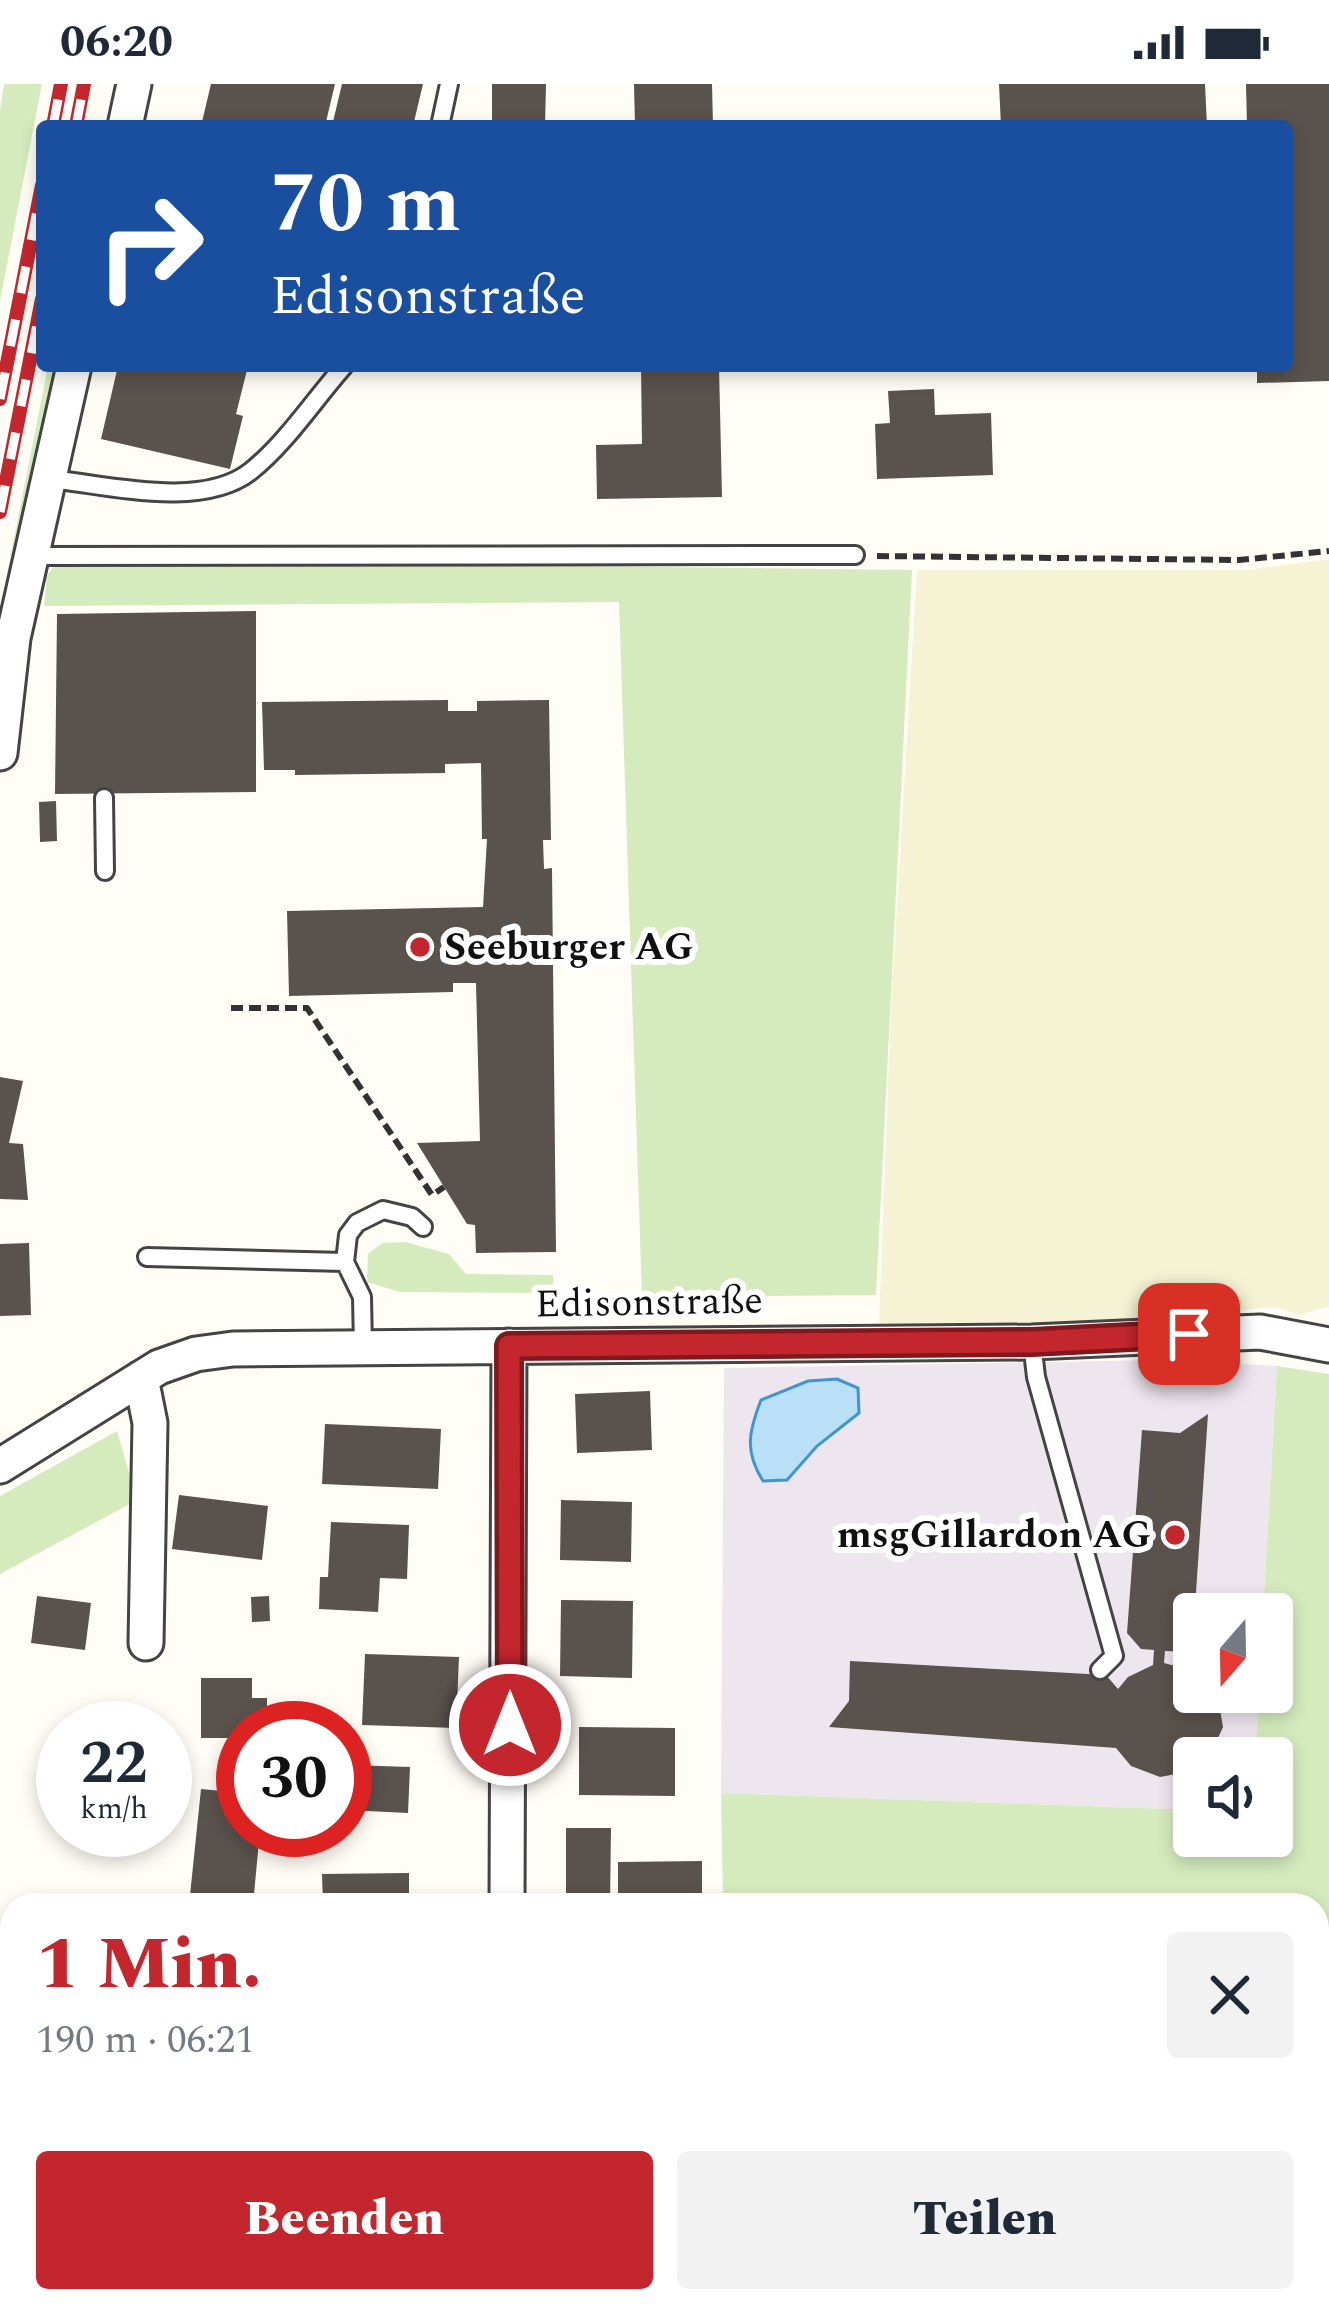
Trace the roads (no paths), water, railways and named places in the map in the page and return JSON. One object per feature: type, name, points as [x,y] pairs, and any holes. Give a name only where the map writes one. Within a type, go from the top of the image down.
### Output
[{"type":"street","points":[[126,120],[134,84]]},
{"type":"street","points":[[0,753],[8,665],[73,372]]},
{"type":"street","name":"Edisonstraße","points":[[0,1466],[159,1366],[233,1349],[1032,1342],[1260,1332],[1329,1345]]},
{"type":"street","points":[[507,1893],[509,1346]]},
{"type":"street","points":[[141,1378],[150,1423],[146,1643]]},
{"type":"lane","points":[[441,120],[449,84]]},
{"type":"lane","points":[[50,479],[183,494],[216,488],[249,473],[339,372]]},
{"type":"lane","points":[[34,556],[855,555]]},
{"type":"lane","points":[[104,798],[105,871]]},
{"type":"lane","points":[[363,1346],[362,1298],[345,1262],[348,1235],[369,1214],[398,1211],[423,1227]]},
{"type":"lane","points":[[147,1257],[345,1262]]},
{"type":"lane","points":[[1032,1342],[1036,1376],[1114,1656],[1100,1670]]},
{"type":"water","points":[[837,1379],[858,1388],[859,1413],[817,1446],[787,1480],[763,1481],[750,1441],[761,1400],[808,1381]]},
{"type":"railway","points":[[54,120],[61,84]]},
{"type":"railway","points":[[77,120],[84,84]]},
{"type":"railway","points":[[0,399],[36,216]]},
{"type":"railway","points":[[0,512],[36,329]]},
{"type":"place","name":"Seeburger AG","points":[[420,947]]},
{"type":"place","name":"msgGillardon AG","points":[[1175,1535]]}]
